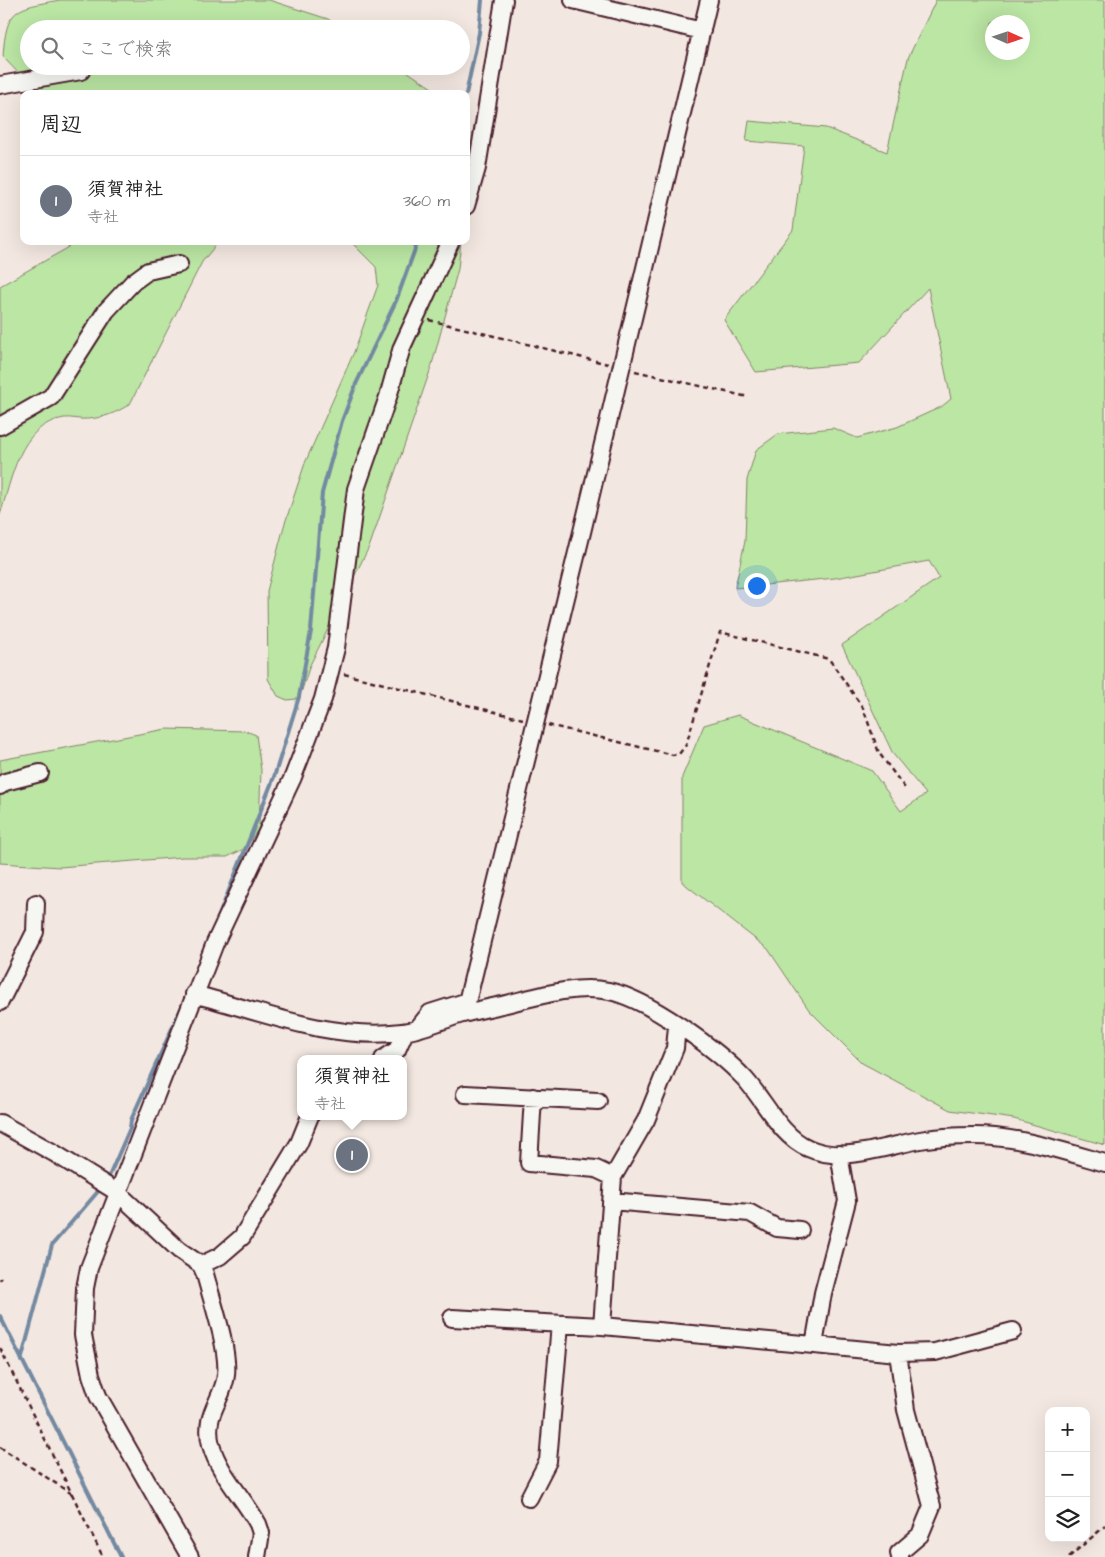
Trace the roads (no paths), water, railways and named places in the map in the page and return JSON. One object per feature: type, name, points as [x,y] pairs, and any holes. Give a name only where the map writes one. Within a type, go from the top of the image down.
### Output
[{"type":"street","points":[[470,190],[478,159],[504,0]]},
{"type":"street","points":[[573,0],[702,31]]},
{"type":"street","points":[[389,1055],[397,1050],[412,1030],[430,1013],[465,1002],[468,998],[709,0]]},
{"type":"street","points":[[0,85],[58,75]]},
{"type":"street","points":[[190,1557],[110,1420],[96,1389],[86,1353],[83,1313],[85,1288],[89,1268],[117,1192],[214,943],[293,777],[320,708],[336,648],[356,489],[402,347],[449,245]]},
{"type":"street","points":[[0,426],[51,397],[106,311],[133,282],[148,271],[179,264]]},
{"type":"street","points":[[0,786],[5,782],[40,773]]},
{"type":"street","points":[[0,1002],[35,932],[36,903]]},
{"type":"street","points":[[194,994],[306,1024],[354,1034],[412,1030],[460,1014],[546,994],[577,989],[609,991],[642,1004],[718,1054],[745,1078],[780,1124],[807,1148],[838,1154],[863,1152],[922,1140],[974,1136],[1019,1141],[1105,1163]]},
{"type":"street","points":[[602,1326],[613,1177],[646,1120],[675,1048],[677,1026]]},
{"type":"street","points":[[465,1094],[598,1101]]},
{"type":"street","points":[[532,1097],[529,1163],[596,1169],[613,1177]]},
{"type":"street","points":[[201,1265],[220,1256],[242,1237],[300,1143],[309,1120]]},
{"type":"street","points":[[0,1123],[54,1153],[117,1192],[179,1250],[201,1265],[205,1274],[226,1358],[226,1375],[211,1415],[209,1435],[214,1455],[258,1524],[261,1533],[257,1557]]},
{"type":"street","points":[[814,1345],[824,1293],[847,1201],[838,1154]]},
{"type":"street","points":[[611,1200],[750,1213],[777,1228],[800,1230]]},
{"type":"street","points":[[452,1318],[602,1326],[898,1353],[935,1352],[1013,1331]]},
{"type":"street","points":[[529,1498],[548,1461],[560,1324]]},
{"type":"street","points":[[898,1353],[906,1410],[932,1506],[920,1535],[899,1552],[900,1557]]},
{"type":"waterway","points":[[467,90],[479,33],[482,0]]},
{"type":"waterway","points":[[216,923],[274,777],[299,697],[311,631],[322,493],[342,421],[356,384],[396,301],[417,245]]},
{"type":"waterway","points":[[107,1181],[130,1128],[131,1120],[183,1004]]},
{"type":"waterway","points":[[21,1361],[52,1245],[101,1188]]},
{"type":"waterway","points":[[0,1316],[121,1557]]},
{"type":"place","name":"須賀神社","points":[[352,1155]]}]
